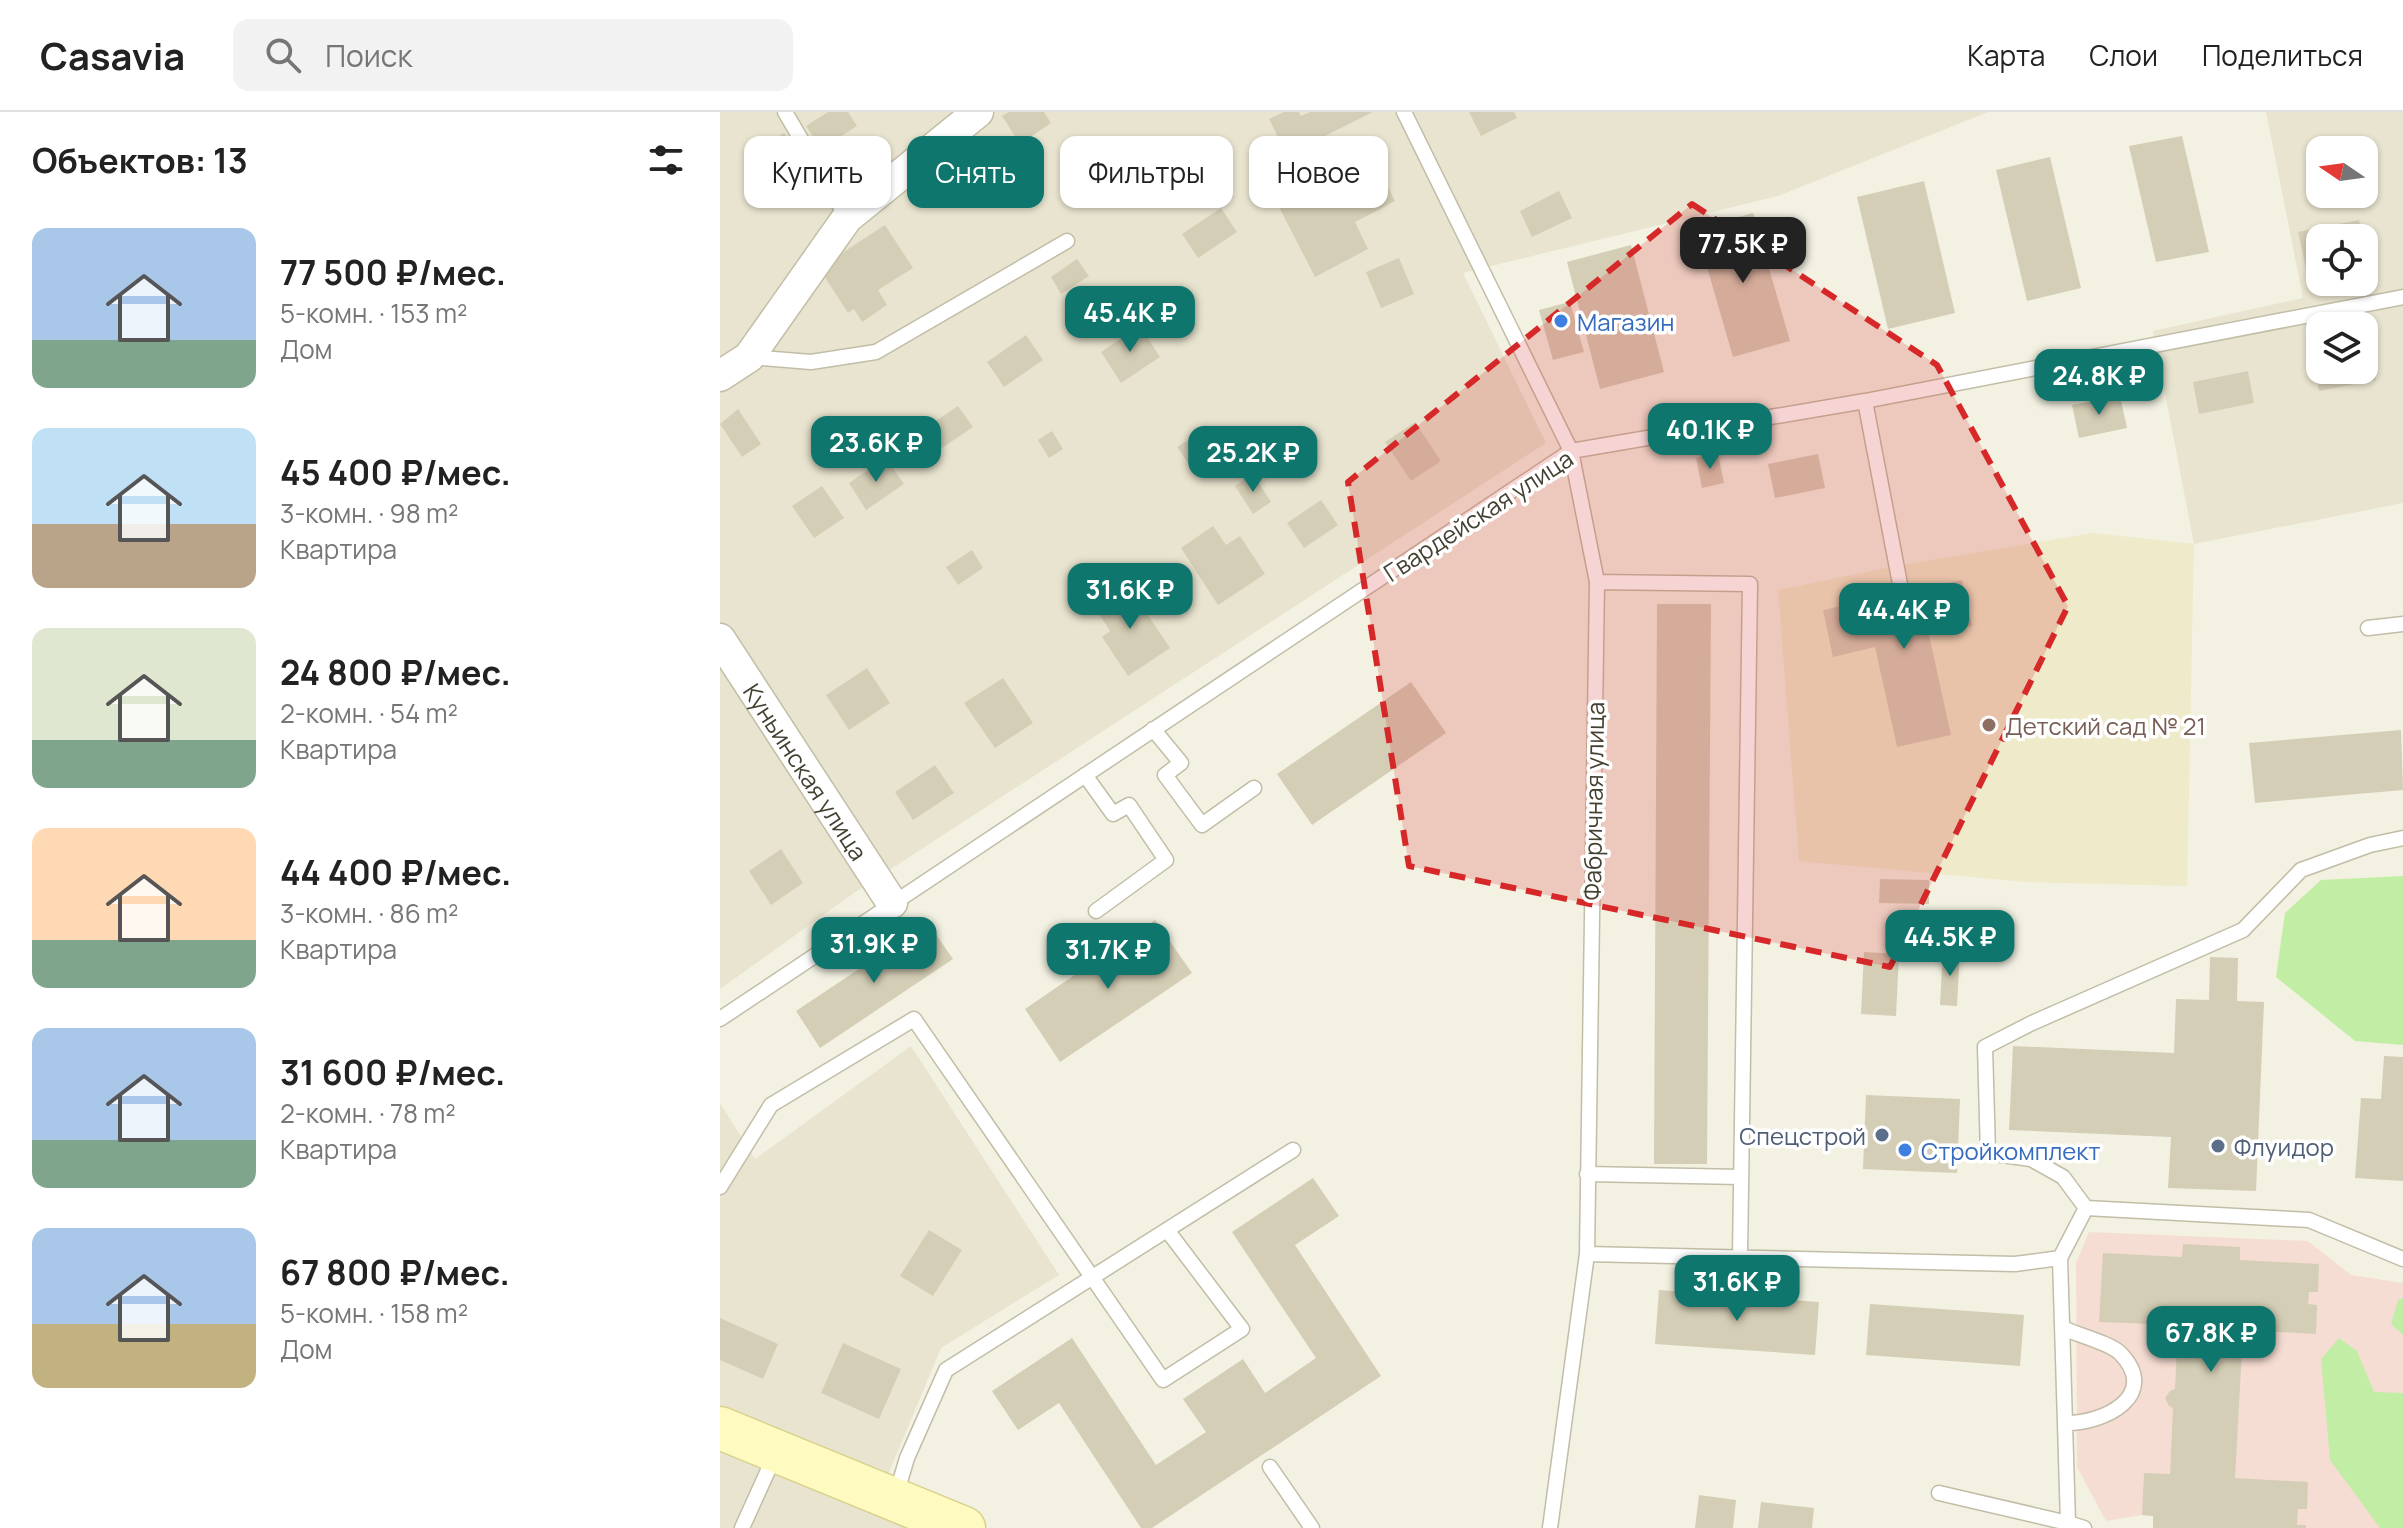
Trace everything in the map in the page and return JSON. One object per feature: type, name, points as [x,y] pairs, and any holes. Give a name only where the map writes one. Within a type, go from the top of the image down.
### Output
[{"type":"street","points":[[720,376],[749,357],[847,218],[978,112]]},
{"type":"street","name":"Куньинская улица","points":[[720,639],[892,903]]},
{"type":"street","points":[[720,1428],[964,1528]]},
{"type":"lane","points":[[785,112],[847,218]]},
{"type":"lane","name":"Фабричная улица","points":[[1404,112],[1571,451],[1597,582],[1587,1254],[1550,1528]]},
{"type":"lane","points":[[749,357],[811,362],[876,352],[1067,241]]},
{"type":"lane","name":"Гвардейская улица","points":[[720,1019],[1571,451],[1865,401],[2403,297]]},
{"type":"lane","points":[[1865,401],[1900,584]]},
{"type":"lane","points":[[1597,582],[1750,584],[1740,1256]]},
{"type":"lane","points":[[2368,628],[2403,624]]},
{"type":"lane","points":[[1153,729],[1181,763],[1165,775],[1202,825],[1254,788]]},
{"type":"lane","points":[[1085,775],[1113,814],[1129,805],[1166,860],[1096,911]]},
{"type":"lane","points":[[2086,1208],[2063,1177],[2031,1159],[1988,1153],[1985,1047],[2032,1023],[2243,930],[2301,870],[2370,845],[2403,838]]},
{"type":"lane","points":[[720,1187],[771,1105],[914,1019],[1163,1380],[1242,1329],[1167,1230]]},
{"type":"lane","points":[[894,1499],[907,1458],[946,1370],[1293,1150]]},
{"type":"lane","points":[[1587,1174],[1741,1177]]},
{"type":"lane","points":[[2068,1523],[2060,1258],[2086,1208]]},
{"type":"lane","points":[[2086,1208],[2309,1220],[2403,1259]]},
{"type":"lane","points":[[1587,1254],[2015,1264],[2060,1258]]},
{"type":"lane","points":[[2063,1328],[2118,1351],[2134,1379],[2130,1396],[2118,1409],[2100,1419],[2065,1423]]},
{"type":"lane","points":[[742,1528],[777,1451]]},
{"type":"lane","points":[[1270,1467],[1312,1528]]},
{"type":"lane","points":[[1939,1493],[2084,1528]]},
{"type":"highlighted area","points":[[1692,204],[1937,365],[2068,606],[1890,967],[1409,866],[1348,482]]},
{"type":"shaded area","points":[[720,112],[1988,112],[1778,196],[1463,273],[1546,443],[854,893],[720,989]]},
{"type":"shaded area","points":[[2266,112],[2403,112],[2403,503],[2194,544],[2153,331],[2303,298]]},
{"type":"shaded area","name":"Детский сад № 21","points":[[2093,533],[2194,544],[2187,886],[2026,882],[1799,861],[1778,590],[1895,566]]},
{"type":"shaded area","points":[[911,1046],[1059,1275],[941,1348],[872,1513],[907,1528],[720,1528],[720,1103],[755,1159]]},
{"type":"shaded area","points":[[2089,1232],[2308,1241],[2351,1275],[2403,1283],[2403,1528],[2153,1528],[2153,1516],[2142,1515],[2106,1521],[2077,1467],[2076,1263]]},
{"type":"green space","points":[[2403,876],[2403,1045],[2355,1041],[2276,977],[2285,913],[2321,880]]},
{"type":"green space","points":[[2403,1298],[2403,1335],[2391,1324],[2398,1300]]},
{"type":"green space","points":[[2339,1338],[2357,1351],[2374,1392],[2403,1393],[2403,1528],[2380,1528],[2330,1460],[2321,1359]]},
{"type":"building","points":[[828,112],[848,112],[857,126],[841,136],[813,136],[806,126]]},
{"type":"building","points":[[1009,112],[1044,112],[1051,123],[1032,136],[1015,136],[1002,116]]},
{"type":"building","points":[[1284,112],[1299,112],[1301,116],[1310,112],[1373,112],[1325,136],[1278,136],[1269,119]]},
{"type":"building","points":[[1469,112],[1514,112],[1517,118],[1481,136]]},
{"type":"building","points":[[2182,136],[2209,252],[2156,262],[2129,146]]},
{"type":"building","points":[[2050,157],[2081,288],[2027,301],[1996,170]]},
{"type":"building","points":[[1924,181],[1955,313],[1888,329],[1857,197]]},
{"type":"building","points":[[1388,187],[1395,201],[1388,205]]},
{"type":"building","points":[[1559,191],[1572,218],[1532,237],[1520,211]]},
{"type":"building","points":[[1221,208],[1237,232],[1198,258],[1182,234]]},
{"type":"building","points":[[1280,208],[1382,208],[1355,222],[1368,249],[1315,277]]},
{"type":"building","points":[[1753,213],[1790,341],[1733,357],[1696,229]]},
{"type":"building","points":[[2359,220],[2360,224],[2339,224]]},
{"type":"building","points":[[885,225],[913,268],[878,290],[887,305],[862,322],[854,309],[848,313],[819,268]]},
{"type":"building","points":[[2306,230],[2306,269],[2298,232]]},
{"type":"building","points":[[1631,245],[1664,372],[1600,389],[1567,262]]},
{"type":"building","points":[[1399,258],[1414,294],[1381,308],[1366,272]]},
{"type":"building","points":[[1077,259],[1089,276],[1061,294],[1051,277]]},
{"type":"building","points":[[1570,302],[1584,352],[1553,360],[1539,310]]},
{"type":"building","points":[[1140,326],[1160,357],[1121,383],[1101,352]]},
{"type":"building","points":[[1026,335],[1043,360],[1004,387],[987,362]]},
{"type":"building","points":[[2248,371],[2254,403],[2199,414],[2193,382]]},
{"type":"building","points":[[2318,384],[2355,384],[2319,391]]},
{"type":"building","points":[[2120,396],[2127,428],[2079,438],[2072,405]]},
{"type":"building","points":[[958,406],[973,427],[939,450],[925,428]]},
{"type":"building","points":[[738,409],[761,444],[742,457],[720,424]]},
{"type":"building","points":[[1415,422],[1441,461],[1411,481],[1385,442]]},
{"type":"building","points":[[1052,431],[1063,449],[1049,458],[1038,440]]},
{"type":"building","points":[[1198,434],[1211,454],[1191,467],[1177,447]]},
{"type":"building","points":[[1718,454],[1724,483],[1702,488],[1696,458]]},
{"type":"building","points":[[1818,454],[1825,488],[1775,498],[1768,464]]},
{"type":"building","points":[[886,458],[904,484],[866,510],[849,483]]},
{"type":"building","points":[[1253,474],[1271,502],[1253,514],[1235,486]]},
{"type":"building","points":[[822,486],[844,518],[814,538],[792,506]]},
{"type":"building","points":[[1321,500],[1338,525],[1304,548],[1287,523]]},
{"type":"building","points":[[1213,526],[1226,545],[1240,536],[1265,574],[1218,605],[1181,548]]},
{"type":"building","points":[[972,550],[983,568],[958,585],[946,567]]},
{"type":"building","points":[[1962,580],[1972,626],[1929,635],[1951,735],[1897,747],[1875,647],[1833,657],[1823,610]]},
{"type":"building","points":[[1127,584],[1170,648],[1128,676],[1102,637],[1110,631],[1094,606]]},
{"type":"building","points":[[1657,604],[1711,604],[1707,1164],[1654,1164]]},
{"type":"building","points":[[867,668],[890,703],[849,730],[826,695]]},
{"type":"building","points":[[1003,678],[1033,723],[995,748],[964,703]]},
{"type":"building","points":[[1411,682],[1446,733],[1312,825],[1277,774]]},
{"type":"building","points":[[2401,730],[2403,790],[2255,803],[2249,743]]},
{"type":"building","points":[[935,765],[954,793],[913,820],[895,792]]},
{"type":"building","points":[[781,849],[803,883],[771,905],[749,871]]},
{"type":"building","points":[[1880,879],[1929,880],[1929,904],[1879,903]]},
{"type":"building","points":[[1155,920],[1192,973],[1060,1062],[1025,1009]]},
{"type":"building","points":[[928,923],[953,959],[820,1048],[796,1011]]},
{"type":"building","points":[[1943,949],[1960,950],[1957,1006],[1940,1005]]},
{"type":"building","points":[[1864,952],[1899,954],[1896,1016],[1861,1014]]},
{"type":"building","points":[[2210,957],[2238,958],[2237,1001],[2264,1002],[2256,1191],[2168,1188],[2171,1137],[2009,1130],[2013,1046],[2174,1053],[2176,999],[2209,1000]]},
{"type":"building","points":[[2384,1056],[2403,1057],[2403,1181],[2355,1178],[2361,1098],[2381,1099]]},
{"type":"building","points":[[1866,1095],[1960,1099],[1957,1173],[1863,1169]]},
{"type":"building","points":[[1313,1178],[1339,1216],[1295,1245],[1381,1376],[1152,1528],[1141,1528],[1059,1403],[1018,1430],[992,1391],[1072,1338],[1156,1465],[1206,1432],[1183,1399],[1243,1359],[1265,1393],[1316,1358],[1232,1232]]},
{"type":"building","points":[[929,1230],[962,1250],[933,1296],[900,1276]]},
{"type":"building","points":[[2183,1244],[2240,1247],[2240,1260],[2319,1264],[2318,1292],[2309,1292],[2308,1304],[2317,1305],[2316,1334],[2243,1330],[2235,1478],[2308,1482],[2307,1509],[2298,1509],[2297,1525],[2306,1525],[2306,1528],[2153,1528],[2153,1516],[2142,1515],[2144,1473],[2170,1474],[2173,1408],[2165,1398],[2175,1389],[2178,1325],[2099,1322],[2103,1253],[2182,1257]]},
{"type":"building","points":[[1659,1290],[1819,1302],[1815,1355],[1655,1344]]},
{"type":"building","points":[[1870,1304],[2024,1315],[2020,1366],[1866,1355]]},
{"type":"building","points":[[720,1318],[778,1344],[763,1379],[720,1360]]},
{"type":"building","points":[[843,1343],[901,1369],[879,1419],[821,1393]]},
{"type":"building","points":[[1699,1495],[1736,1500],[1733,1528],[1695,1528]]},
{"type":"building","points":[[1761,1502],[1814,1508],[1812,1528],[1758,1528]]},
{"type":"place","name":"Магазин","points":[[1561,321]]},
{"type":"place","name":"Детский сад № 21","points":[[1989,725]]},
{"type":"place","name":"Спецстрой","points":[[1882,1135]]},
{"type":"place","name":"Флуидор","points":[[2218,1146]]},
{"type":"place","name":"Стройкомплект","points":[[1905,1150]]}]
